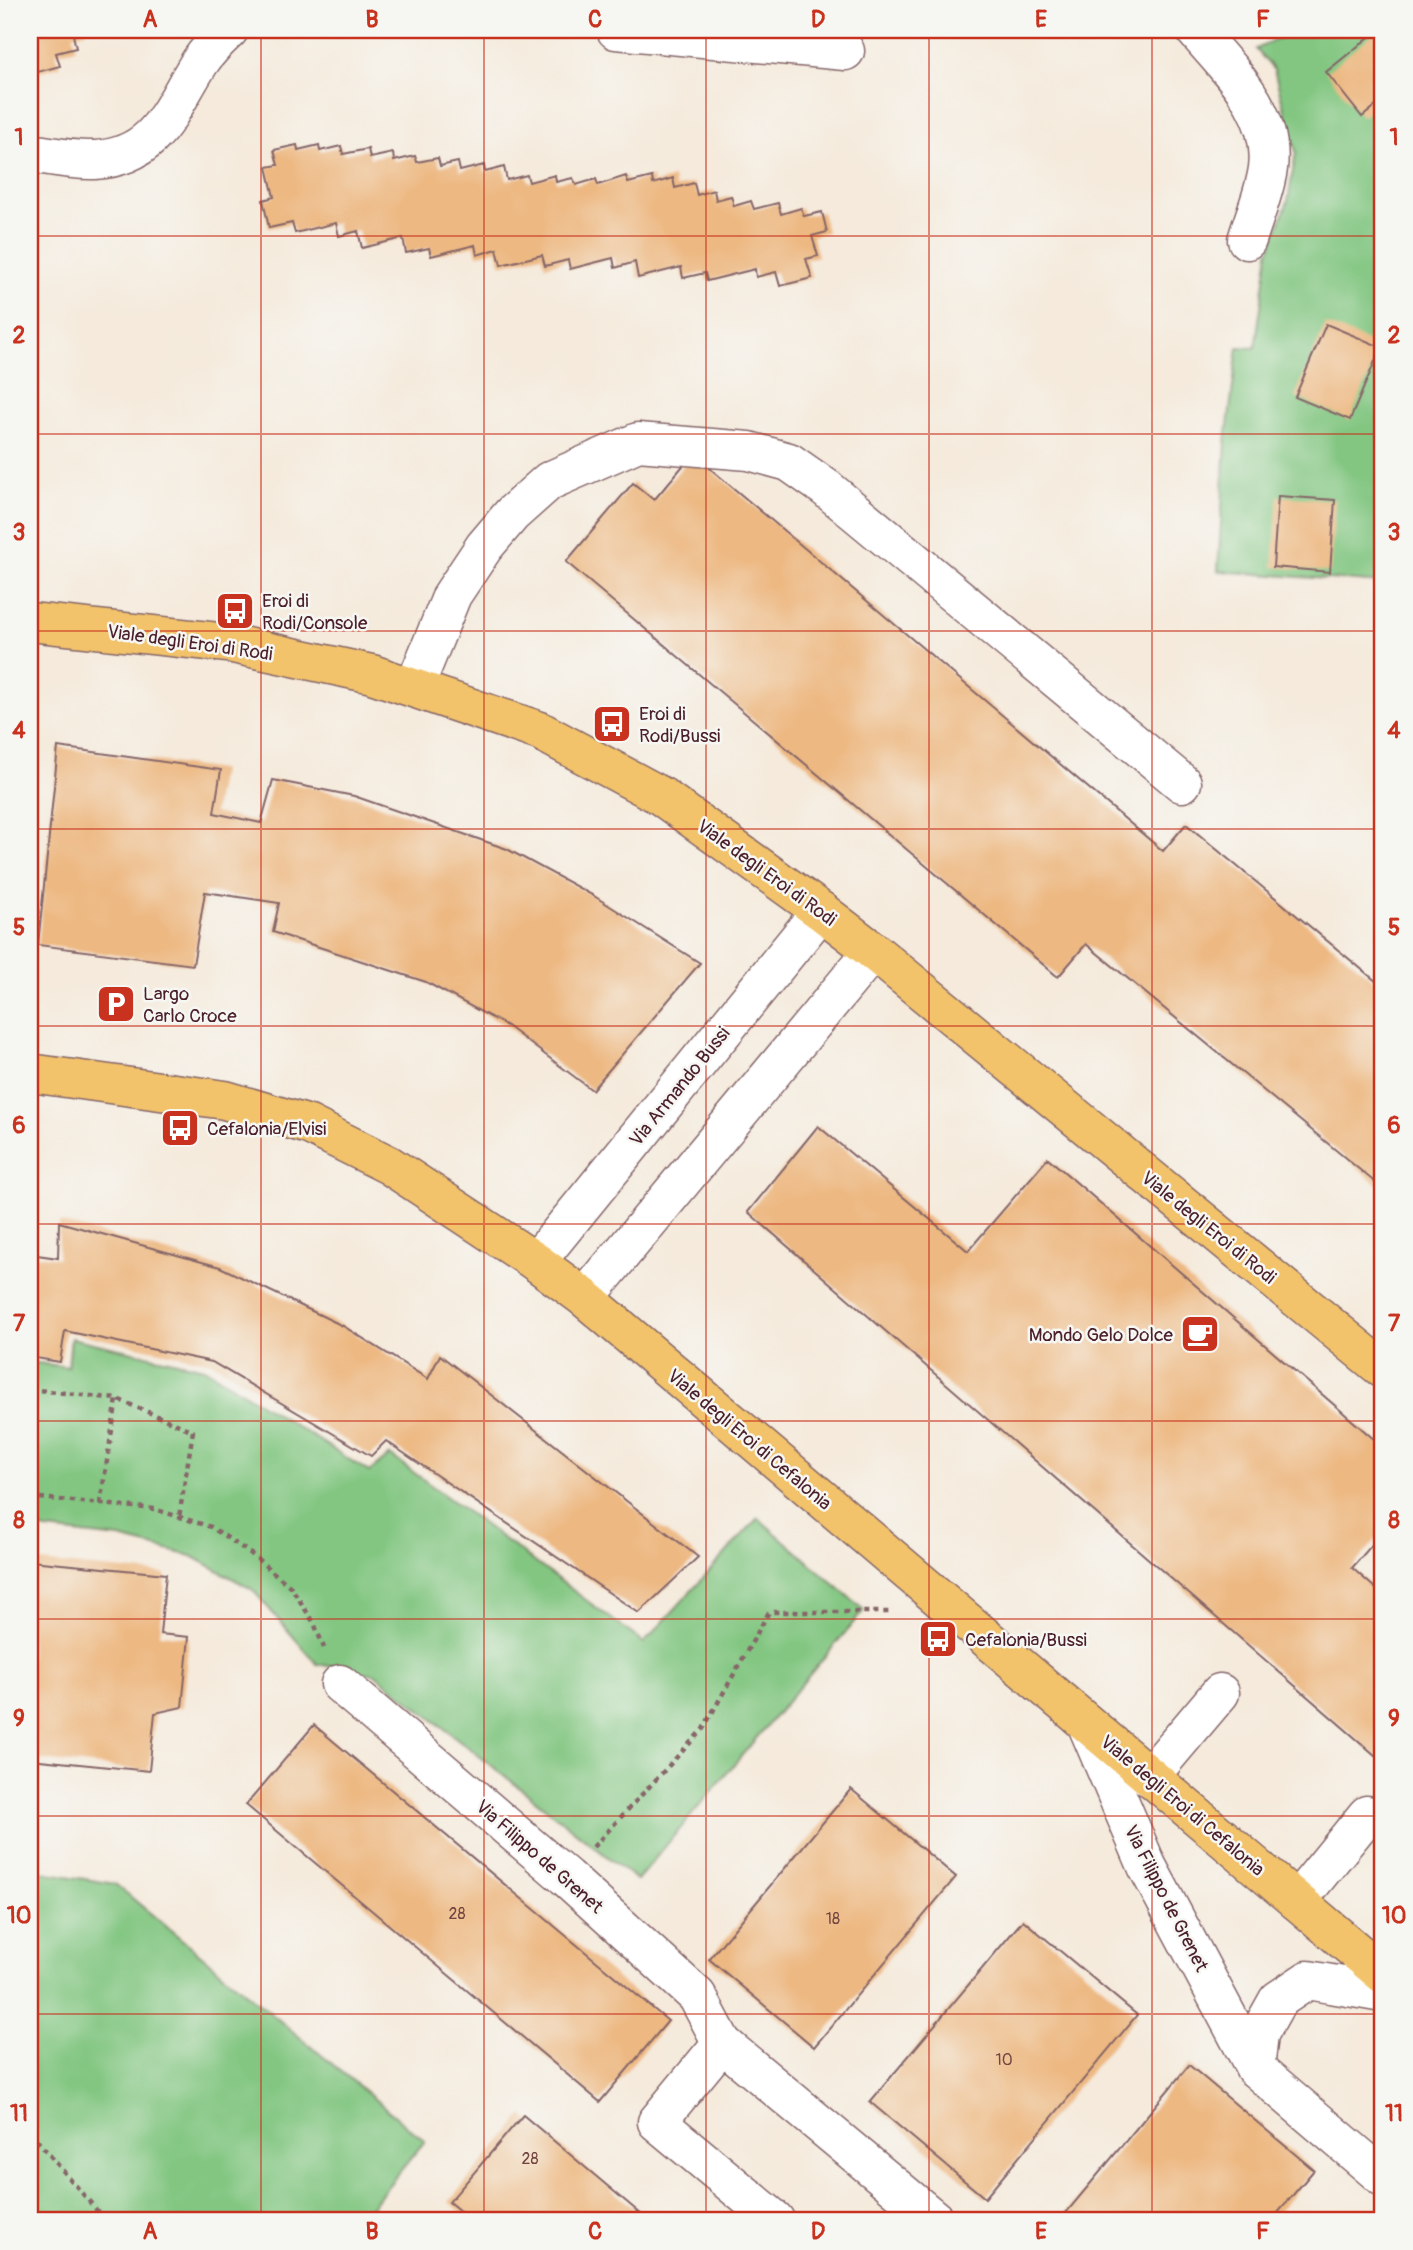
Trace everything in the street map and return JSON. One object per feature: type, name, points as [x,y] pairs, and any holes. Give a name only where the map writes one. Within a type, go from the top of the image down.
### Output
[{"type":"main road","name":"Viale degli Eroi di Rodi","points":[[30,622],[228,643],[372,674],[540,730],[661,796],[873,951],[1383,1369]]},
{"type":"main road","name":"Viale degli Eroi di Cefalonia","points":[[30,1073],[225,1100],[309,1125],[389,1165],[536,1262],[585,1298],[1383,1974]]},
{"type":"street","points":[[30,153],[94,160],[111,158],[135,149],[147,141],[167,119],[202,59],[229,30]]},
{"type":"street","points":[[616,30],[845,51]]},
{"type":"street","points":[[1195,30],[1243,86],[1259,112],[1266,134],[1268,171],[1247,240]]},
{"type":"street","points":[[414,688],[452,595],[484,547],[512,514],[549,481],[638,442],[749,451],[789,462],[826,488],[1182,783]]},
{"type":"street","name":"Via Armando Bussi","points":[[536,1262],[821,911]]},
{"type":"street","points":[[585,1298],[873,951]]},
{"type":"street","name":"Via Filippo de Grenet","points":[[340,1684],[566,1877],[697,1996],[722,2043],[935,2220]]},
{"type":"street","points":[[1149,1777],[1220,1693]]},
{"type":"street","name":"Via Filippo de Grenet","points":[[1087,1725],[1147,1866],[1255,2068],[1383,2177]]},
{"type":"street","points":[[1297,1901],[1367,1815]]},
{"type":"street","points":[[1255,2068],[1259,2034],[1278,2000],[1308,1980],[1383,1993]]},
{"type":"street","points":[[722,2043],[657,2122],[775,2220]]},
{"type":"path","points":[[30,1390],[117,1399],[193,1431],[179,1517]]},
{"type":"path","points":[[100,1504],[117,1399]]},
{"type":"path","points":[[30,1497],[153,1509],[211,1527],[250,1553],[291,1587],[314,1623],[340,1684]]},
{"type":"path","points":[[566,1877],[704,1729],[769,1612],[955,1613]]},
{"type":"path","points":[[30,2132],[105,2220]]},
{"type":"green space","points":[[1297,30],[1383,30],[1383,583],[1218,571],[1226,441],[1238,347],[1255,348],[1269,252],[1288,201],[1296,152],[1274,70],[1256,49]]},
{"type":"green space","points":[[71,1338],[204,1368],[369,1472],[390,1455],[644,1643],[758,1518],[864,1610],[637,1880],[375,1674],[317,1664],[252,1589],[192,1556],[119,1538],[30,1528],[30,1362],[68,1367]]},
{"type":"green space","points":[[30,1870],[115,1884],[425,2141],[360,2220],[30,2220]]},
{"type":"building","points":[[30,30],[86,32],[73,35],[76,48],[56,53],[60,66],[30,74]]},
{"type":"building","points":[[1378,30],[1383,30],[1383,100],[1362,117],[1326,72]]},
{"type":"building","points":[[297,145],[298,150],[319,145],[320,151],[341,146],[343,154],[368,149],[370,158],[393,153],[394,161],[415,156],[417,162],[438,158],[440,166],[458,162],[460,171],[484,165],[485,172],[504,167],[507,180],[527,175],[529,182],[555,175],[556,182],[573,178],[576,185],[596,179],[598,185],[626,176],[628,183],[652,177],[653,184],[673,178],[675,188],[694,183],[697,195],[714,190],[716,200],[731,196],[734,206],[751,201],[754,209],[778,203],[781,214],[801,208],[804,216],[822,212],[827,232],[812,236],[818,256],[806,259],[812,278],[780,286],[776,272],[756,277],[755,269],[707,281],[705,273],[683,278],[681,267],[638,278],[635,262],[615,268],[613,258],[570,269],[568,260],[545,266],[542,255],[501,265],[497,249],[477,255],[475,245],[431,256],[429,248],[406,253],[403,238],[362,248],[358,231],[339,236],[336,223],[295,233],[292,223],[269,228],[263,200],[274,197],[267,167],[278,165],[274,150]]},
{"type":"building","points":[[1326,324],[1381,347],[1350,420],[1295,397]]},
{"type":"building","points":[[693,454],[1163,851],[1186,824],[1383,987],[1383,1189],[1086,944],[1058,977],[566,562],[633,483],[654,500]]},
{"type":"building","points":[[1278,496],[1335,500],[1330,572],[1273,567]]},
{"type":"building","points":[[58,747],[221,770],[214,813],[261,823],[273,780],[354,796],[507,849],[594,896],[700,963],[592,1090],[507,1026],[426,982],[273,932],[279,903],[205,892],[193,965],[38,945]]},
{"type":"building","points":[[818,1126],[968,1251],[1048,1158],[1383,1447],[1383,1532],[1352,1568],[1383,1595],[1383,1762],[748,1212]]},
{"type":"building","points":[[59,1222],[220,1267],[343,1326],[428,1379],[440,1355],[698,1557],[639,1613],[386,1441],[371,1456],[212,1362],[65,1331],[60,1362],[30,1357],[30,1254],[58,1258]]},
{"type":"building","points":[[30,1561],[166,1574],[160,1634],[189,1637],[182,1707],[155,1713],[149,1771],[30,1759]]},
{"type":"building","points":[[314,1725],[668,2021],[600,2102],[246,1805]]},
{"type":"building","points":[[851,1789],[956,1877],[814,2047],[709,1959]]},
{"type":"building","points":[[1023,1920],[1137,2015],[985,2198],[870,2102]]},
{"type":"building","points":[[1189,2065],[1314,2170],[1272,2220],[1060,2220]]},
{"type":"building","points":[[523,2115],[648,2220],[471,2220],[449,2202]]},
{"type":"place","name":"Eroi di Rodi/Console","points":[[235,611]]},
{"type":"place","name":"Eroi di Rodi/Bussi","points":[[612,724]]},
{"type":"place","name":"Largo Carlo Croce","points":[[116,1004]]},
{"type":"place","name":"Cefalonia/Elvisi","points":[[180,1128]]},
{"type":"place","name":"Mondo Gelo Dolce","points":[[1200,1334]]},
{"type":"place","name":"Cefalonia/Bussi","points":[[938,1639]]}]
